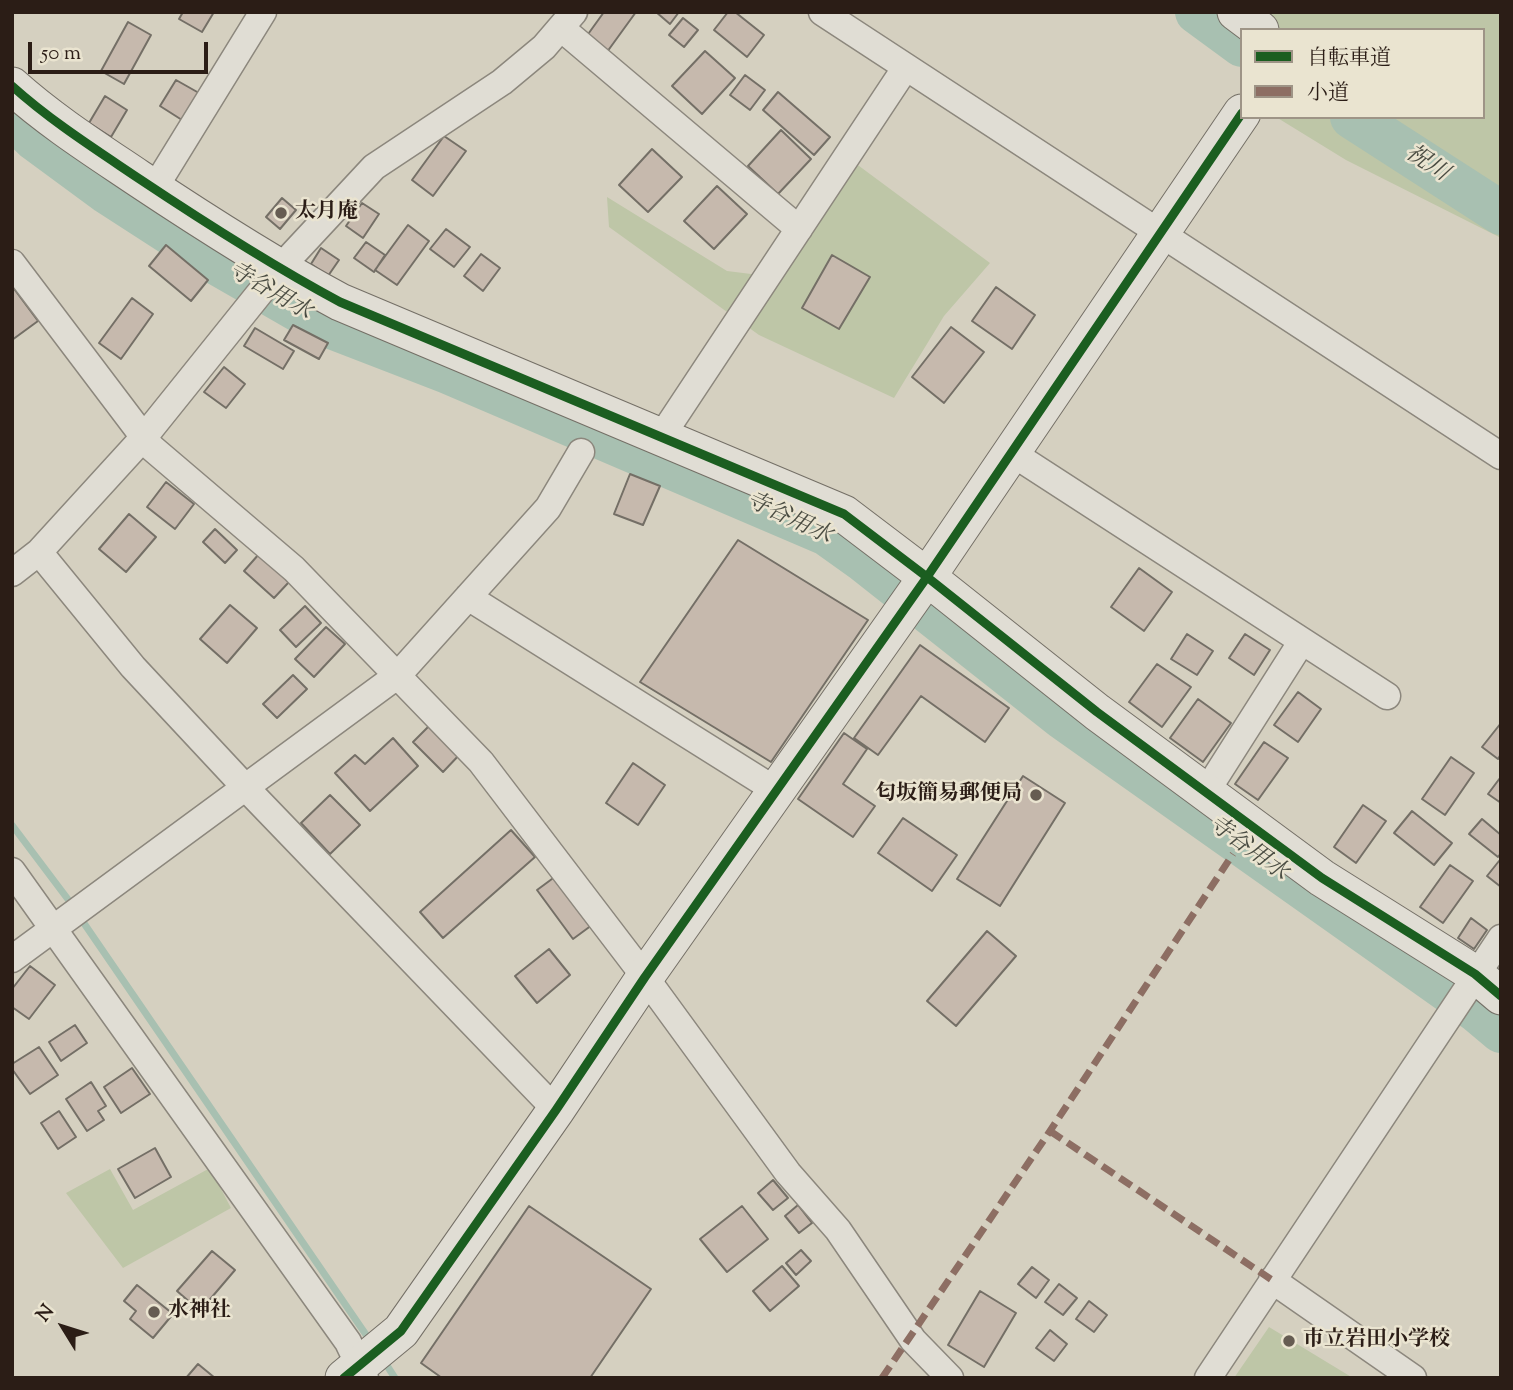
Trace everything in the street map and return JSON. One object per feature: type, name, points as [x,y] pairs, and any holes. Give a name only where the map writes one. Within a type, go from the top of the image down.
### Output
[{"type":"street","points":[[154,189],[263,12]]},
{"type":"street","points":[[822,12],[1501,456]]},
{"type":"street","points":[[1236,12],[1257,28]]},
{"type":"street","points":[[12,573],[39,552],[144,437],[279,269],[374,167],[502,82],[544,47],[567,20],[799,229]]},
{"type":"street","points":[[661,437],[906,68]]},
{"type":"street","points":[[12,86],[71,133],[154,189],[279,269],[340,302],[844,514],[1084,703],[1322,877],[1488,985]]},
{"type":"street","points":[[356,1375],[401,1331],[556,1111],[645,977],[927,577],[1240,116]]},
{"type":"street","points":[[12,263],[152,448],[294,569],[481,762],[645,977],[788,1173],[838,1230],[913,1340],[950,1378]]},
{"type":"street","points":[[12,959],[398,675],[548,508],[581,452]]},
{"type":"street","points":[[1012,453],[1387,696]]},
{"type":"street","points":[[39,552],[125,658],[556,1111]]},
{"type":"street","points":[[468,597],[777,791]]},
{"type":"street","points":[[1206,792],[1302,641]]},
{"type":"street","points":[[12,871],[348,1342],[356,1375]]},
{"type":"street","points":[[1208,1378],[1272,1280],[1488,985],[1501,938]]},
{"type":"street","points":[[1272,1280],[1413,1378]]},
{"type":"green space","points":[[1236,12],[1501,12],[1501,238],[1346,160],[1279,119],[1485,119],[1485,28],[1259,28]]},
{"type":"green space","points":[[12,90],[128,192],[113,219],[12,139]]},
{"type":"green space","points":[[847,157],[990,263],[944,316],[894,398],[759,335],[609,227],[607,197],[727,271],[767,276]]},
{"type":"green space","points":[[210,1168],[231,1208],[123,1268],[66,1193],[110,1169],[133,1210]]},
{"type":"green space","points":[[1269,1327],[1353,1378],[1234,1378]]},
{"type":"building","points":[[183,12],[214,12],[202,32],[179,19]]},
{"type":"building","points":[[604,12],[636,12],[607,52],[586,37]]},
{"type":"building","points":[[656,12],[679,12],[670,24]]},
{"type":"building","points":[[728,12],[735,12],[764,35],[747,57],[714,30]]},
{"type":"building","points":[[683,18],[698,30],[684,47],[669,35]]},
{"type":"building","points":[[128,22],[151,35],[124,84],[101,71]]},
{"type":"building","points":[[705,51],[735,78],[702,114],[672,86]]},
{"type":"building","points":[[745,75],[765,90],[750,110],[730,95]]},
{"type":"building","points":[[176,80],[199,93],[182,120],[160,106]]},
{"type":"building","points":[[778,92],[830,137],[814,155],[763,110]]},
{"type":"building","points":[[105,96],[127,110],[111,137],[89,123]]},
{"type":"building","points":[[781,130],[811,159],[778,194],[748,166]]},
{"type":"building","points":[[444,136],[466,151],[433,196],[412,180]]},
{"type":"building","points":[[652,149],[682,177],[648,212],[619,185]]},
{"type":"building","points":[[717,186],[747,214],[714,249],[684,221]]},
{"type":"building","name":"太月庵","points":[[282,198],[296,210],[280,229],[266,217]]},
{"type":"building","points":[[362,203],[379,214],[363,238],[346,226]]},
{"type":"building","points":[[408,225],[429,241],[397,285],[375,270]]},
{"type":"building","points":[[446,229],[470,247],[454,267],[430,249]]},
{"type":"building","points":[[366,242],[385,255],[374,272],[354,258]]},
{"type":"building","points":[[166,245],[208,280],[191,301],[149,266]]},
{"type":"building","points":[[321,248],[339,260],[328,276],[311,264]]},
{"type":"building","points":[[481,254],[500,268],[483,291],[464,276]]},
{"type":"building","points":[[832,255],[870,277],[839,329],[802,308]]},
{"type":"building","points":[[12,286],[38,321],[12,340]]},
{"type":"building","points":[[996,287],[1035,315],[1012,349],[972,321]]},
{"type":"building","points":[[132,298],[153,314],[121,359],[99,343]]},
{"type":"building","points":[[293,325],[328,343],[319,359],[284,340]]},
{"type":"building","points":[[951,327],[984,352],[944,403],[912,377]]},
{"type":"building","points":[[255,328],[294,351],[283,369],[244,346]]},
{"type":"building","points":[[224,367],[245,384],[226,408],[204,392]]},
{"type":"building","points":[[630,474],[660,486],[643,525],[614,514]]},
{"type":"building","points":[[166,482],[194,504],[175,529],[147,507]]},
{"type":"building","points":[[129,514],[156,537],[126,572],[99,549]]},
{"type":"building","points":[[215,529],[237,550],[225,563],[203,542]]},
{"type":"building","points":[[738,540],[868,620],[771,762],[640,682]]},
{"type":"building","points":[[259,554],[289,582],[274,598],[244,571]]},
{"type":"building","points":[[1139,568],[1172,592],[1144,631],[1111,607]]},
{"type":"building","points":[[230,605],[257,628],[227,663],[200,639]]},
{"type":"building","points":[[305,606],[321,623],[296,647],[280,630]]},
{"type":"building","points":[[326,627],[345,644],[314,677],[295,659]]},
{"type":"building","points":[[1187,634],[1213,651],[1197,675],[1171,659]]},
{"type":"building","points":[[1245,634],[1270,650],[1254,675],[1229,658]]},
{"type":"building","points":[[920,645],[1009,708],[985,742],[921,696],[878,755],[854,738]]},
{"type":"building","points":[[1157,664],[1191,687],[1162,727],[1129,702]]},
{"type":"building","points":[[293,675],[307,689],[277,718],[263,704]]},
{"type":"building","points":[[1298,692],[1321,709],[1298,742],[1274,725]]},
{"type":"building","points":[[1198,699],[1231,723],[1203,762],[1170,738]]},
{"type":"building","points":[[1501,723],[1501,754],[1498,759],[1482,747]]},
{"type":"building","points":[[431,724],[461,753],[443,772],[413,742]]},
{"type":"building","points":[[844,733],[867,749],[843,784],[875,806],[853,837],[798,799]]},
{"type":"building","points":[[393,738],[418,766],[370,811],[335,773],[355,755],[365,764]]},
{"type":"building","points":[[1264,742],[1288,758],[1258,800],[1235,784]]},
{"type":"building","points":[[1451,757],[1474,773],[1445,815],[1422,799]]},
{"type":"building","points":[[633,763],[665,785],[638,825],[606,803]]},
{"type":"building","points":[[1023,776],[1065,803],[1000,906],[957,879]]},
{"type":"building","points":[[1501,779],[1501,803],[1488,794]]},
{"type":"building","points":[[330,795],[360,825],[330,854],[301,823]]},
{"type":"building","points":[[1363,805],[1386,821],[1356,863],[1334,847]]},
{"type":"building","points":[[1412,811],[1452,843],[1434,865],[1394,833]]},
{"type":"building","points":[[903,818],[957,855],[932,891],[878,853]]},
{"type":"building","points":[[1482,819],[1501,835],[1501,853],[1498,857],[1469,834]]},
{"type":"building","points":[[511,830],[535,857],[443,938],[420,912]]},
{"type":"building","points":[[1499,861],[1501,862],[1501,887],[1487,876]]},
{"type":"building","points":[[1450,865],[1473,881],[1443,923],[1420,907]]},
{"type":"building","points":[[556,876],[592,925],[573,939],[537,890]]},
{"type":"building","points":[[1471,918],[1487,930],[1474,949],[1458,938]]},
{"type":"building","points":[[987,931],[1016,956],[956,1026],[927,1001]]},
{"type":"building","points":[[549,949],[570,975],[537,1003],[515,976]]},
{"type":"building","points":[[30,966],[55,985],[29,1019],[12,1007],[12,989]]},
{"type":"building","points":[[75,1025],[87,1043],[61,1061],[49,1042]]},
{"type":"building","points":[[39,1047],[58,1075],[30,1094],[12,1069],[12,1064]]},
{"type":"building","points":[[132,1068],[150,1094],[121,1113],[104,1087]]},
{"type":"building","points":[[91,1082],[106,1106],[98,1111],[104,1120],[87,1131],[66,1099]]},
{"type":"building","points":[[59,1111],[76,1137],[58,1149],[41,1123]]},
{"type":"building","points":[[155,1148],[171,1177],[135,1198],[118,1169]]},
{"type":"building","points":[[773,1180],[788,1198],[773,1210],[758,1193]]},
{"type":"building","points":[[798,1205],[812,1223],[799,1233],[785,1216]]},
{"type":"building","points":[[529,1206],[651,1289],[590,1378],[442,1378],[421,1363]]},
{"type":"building","points":[[742,1206],[768,1239],[727,1272],[700,1239]]},
{"type":"building","points":[[801,1250],[811,1261],[796,1275],[786,1263]]},
{"type":"building","points":[[212,1251],[235,1270],[200,1311],[177,1291]]},
{"type":"building","points":[[782,1266],[799,1286],[770,1311],[753,1291]]},
{"type":"building","points":[[1032,1267],[1049,1280],[1036,1298],[1018,1284]]},
{"type":"building","points":[[1059,1284],[1077,1298],[1063,1315],[1045,1302]]},
{"type":"building","name":"水神社","points":[[137,1285],[173,1314],[153,1338],[130,1319],[136,1311],[124,1301]]},
{"type":"building","points":[[980,1291],[1016,1313],[984,1367],[948,1345]]},
{"type":"building","points":[[1089,1301],[1107,1315],[1094,1332],[1076,1319]]},
{"type":"building","points":[[1050,1330],[1067,1344],[1054,1361],[1036,1348]]},
{"type":"building","points":[[198,1364],[215,1378],[186,1378]]},
{"type":"waterway","name":"祝川","points":[[1197,12],[1240,44]]},
{"type":"waterway","name":"寺谷用水","points":[[12,117],[35,139],[107,192],[220,265],[321,323],[448,372],[827,534],[1062,717],[1476,1010],[1501,1031]]},
{"type":"waterway","name":"祝川","points":[[1355,119],[1501,213]]},
{"type":"waterway","points":[[12,825],[73,906]]},
{"type":"waterway","points":[[79,916],[371,1342]]},
{"type":"waterway","points":[[384,1361],[395,1378]]},
{"type":"marked path","points":[[882,1378],[1050,1131],[1233,854]]},
{"type":"marked path","points":[[1050,1131],[1272,1280]]},
{"type":"cycle path","points":[[12,86],[74,134],[213,227],[340,302],[844,514],[1097,712],[1322,878],[1475,974],[1501,996]]},
{"type":"cycle path","points":[[344,1378],[401,1331],[556,1110],[645,977],[927,577],[1240,116]]},
{"type":"place","name":"太月庵","points":[[281,213]]},
{"type":"place","name":"匂坂簡易郵便局","points":[[1036,795]]},
{"type":"place","name":"水神社","points":[[154,1312]]},
{"type":"place","name":"市立岩田小学校","points":[[1289,1341]]}]
